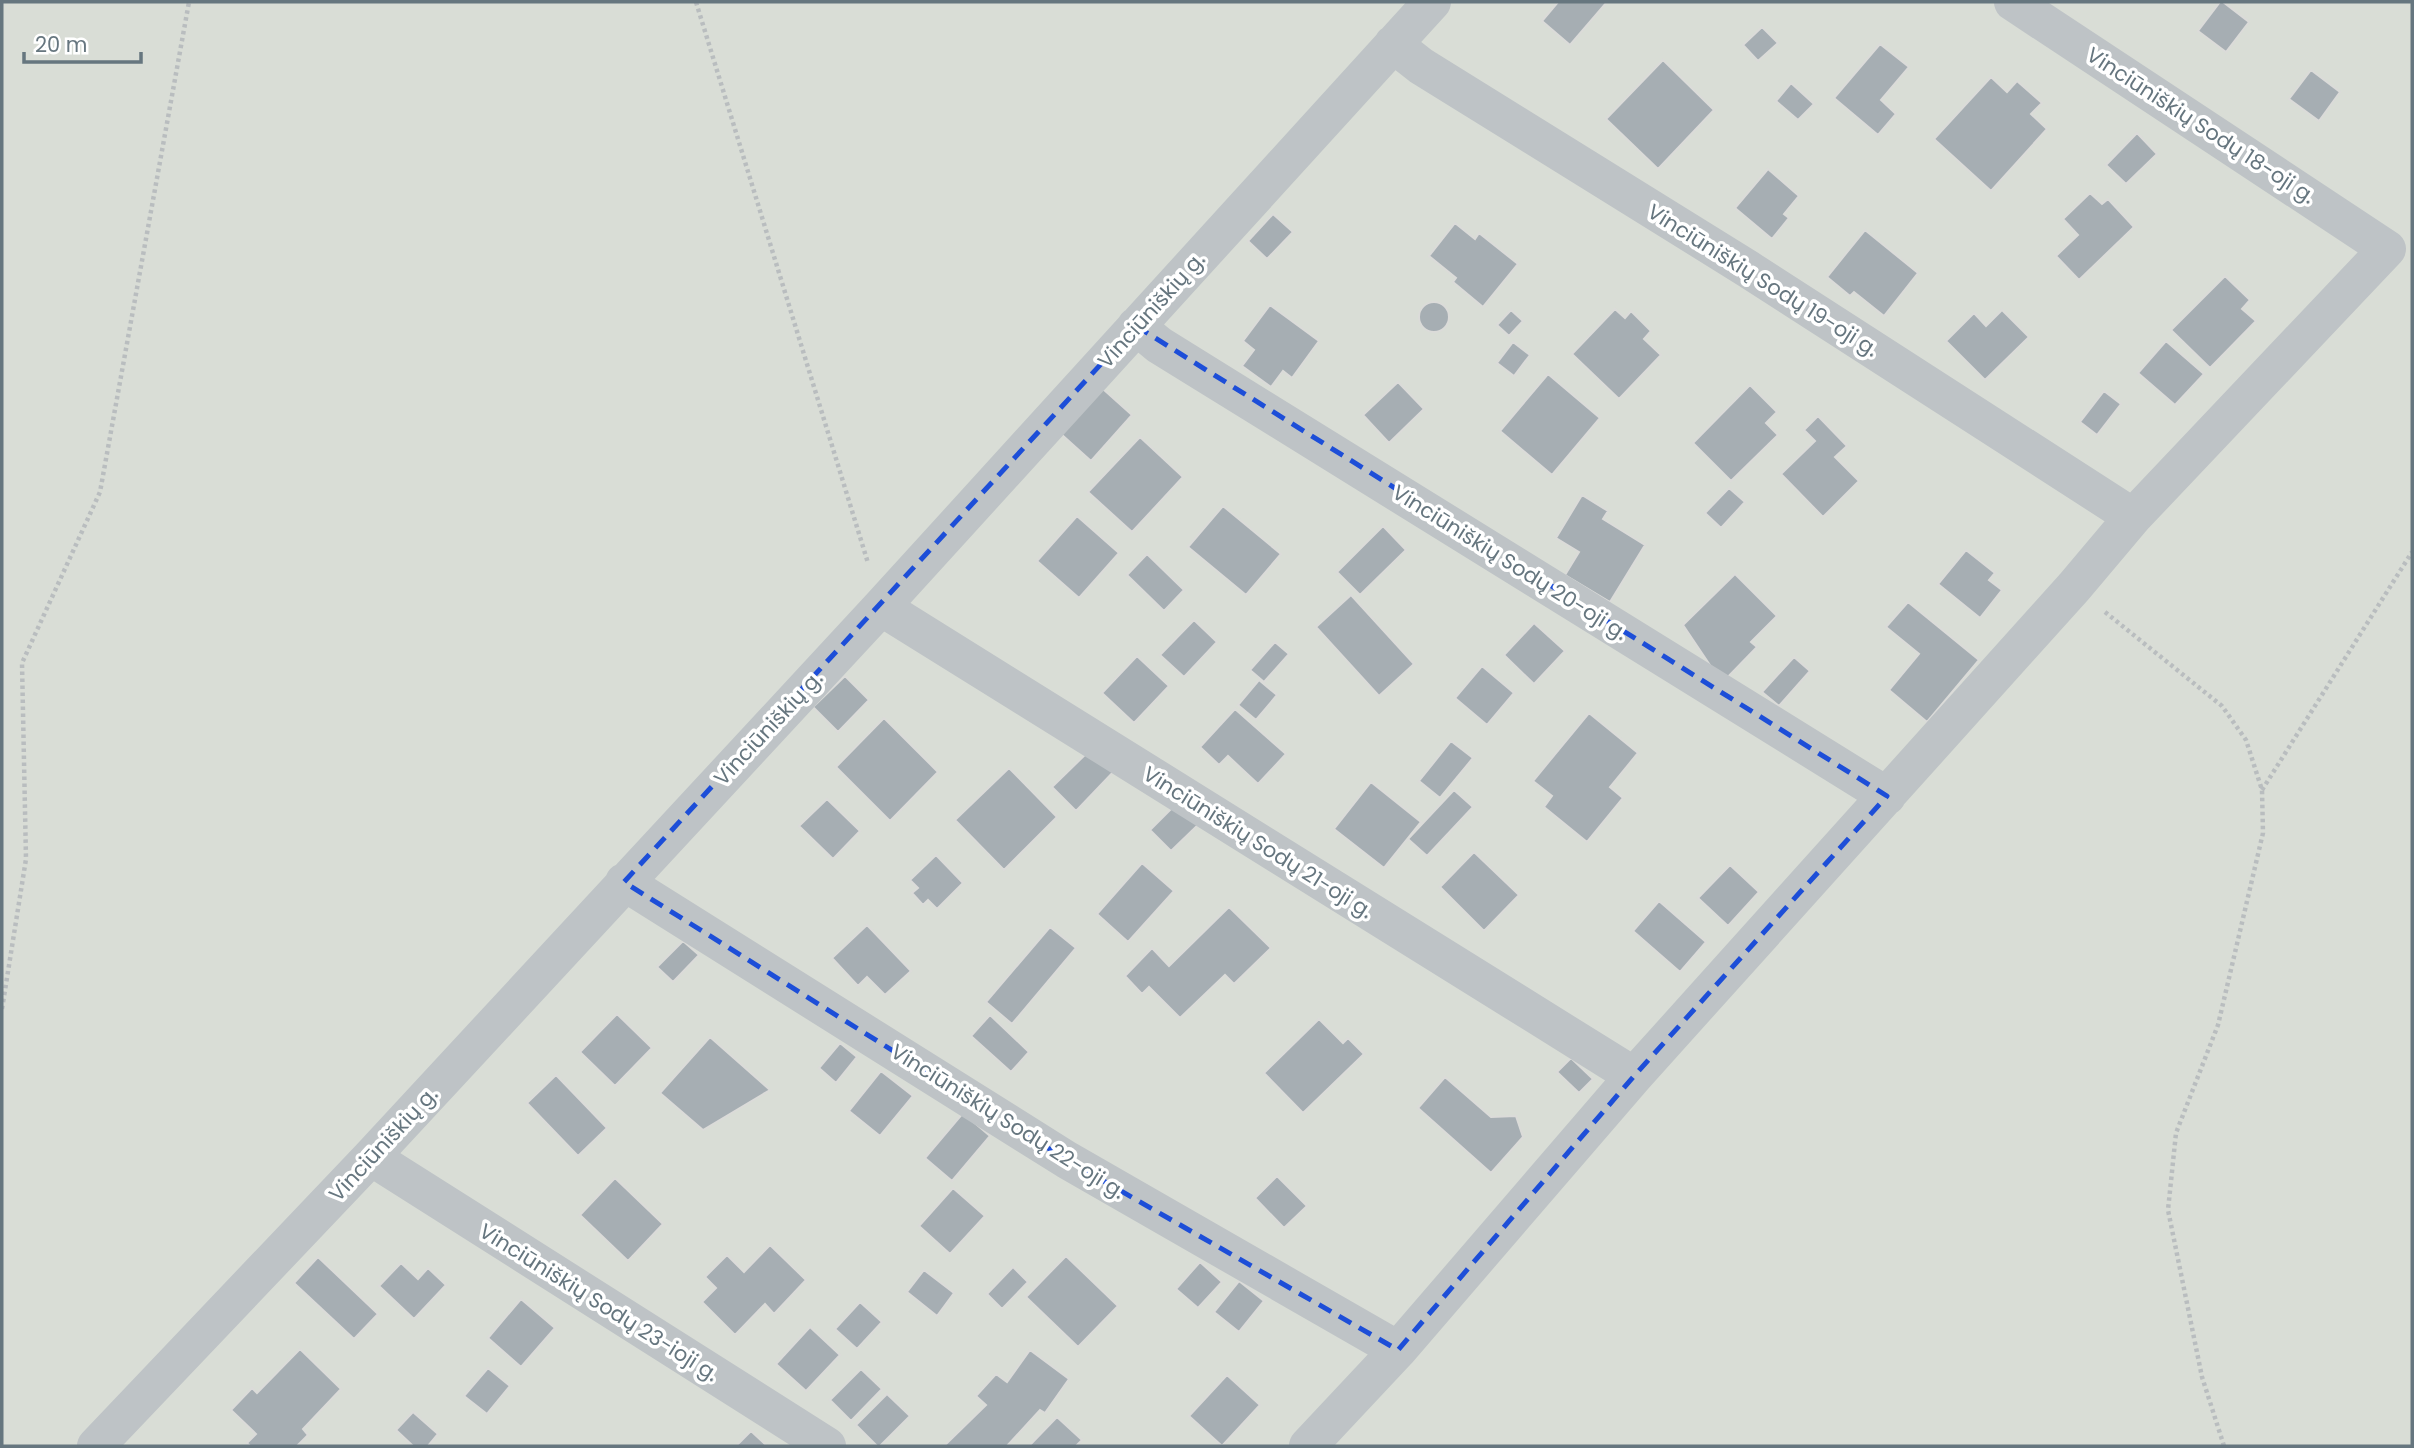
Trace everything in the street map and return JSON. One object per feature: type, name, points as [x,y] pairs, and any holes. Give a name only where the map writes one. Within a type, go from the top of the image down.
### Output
[{"type":"street","name":"Vinciūniškių g.","points":[[96,1446],[371,1157],[881,607],[1432,2]]},
{"type":"street","name":"Vinciūniškių Sodų 18-oji g.","points":[[2013,2],[2387,249],[2133,517]]},
{"type":"street","name":"Vinciūniškių Sodų 19-oji g.","points":[[1393,44],[1421,66],[1748,269],[2133,517]]},
{"type":"street","name":"Vinciūniškių Sodų 20-oji g.","points":[[1136,326],[1171,352],[1887,796]]},
{"type":"street","points":[[1308,1446],[1398,1350],[1634,1076],[2074,587],[2133,517]]},
{"type":"street","name":"Vinciūniškių Sodų 21-oji g.","points":[[881,607],[1634,1076]]},
{"type":"street","name":"Vinciūniškių Sodų 22-oji g.","points":[[624,882],[1067,1160],[1398,1350]]},
{"type":"street","name":"Vinciūniškių Sodų 23-ioji g.","points":[[371,1157],[827,1446]]},
{"type":"path","points":[[2,1009],[26,859],[22,663],[100,492],[189,2]]},
{"type":"path","points":[[696,2],[881,607]]},
{"type":"path","points":[[2262,790],[2412,552]]},
{"type":"path","points":[[2074,587],[2221,706],[2246,740],[2262,790],[2263,833],[2218,1025],[2176,1133],[2168,1210],[2202,1377],[2224,1446]]},
{"type":"highlighted area","points":[[1136,326],[1887,796],[1634,1076],[1398,1350],[1067,1160],[624,882]]},
{"type":"shaded area","points":[[2,2],[2412,2],[2412,1446],[2,1446]]},
{"type":"building","points":[[1558,2],[1607,2],[1570,45],[1542,21]]},
{"type":"building","points":[[2220,2],[2249,22],[2226,52],[2198,31]]},
{"type":"building","points":[[1762,27],[1778,43],[1758,61],[1743,45]]},
{"type":"building","points":[[1880,44],[1909,67],[1881,100],[1896,114],[1878,135],[1834,98]]},
{"type":"building","points":[[1663,60],[1714,110],[1658,169],[1606,119]]},
{"type":"building","points":[[2311,70],[2340,92],[2319,121],[2289,99]]},
{"type":"building","points":[[1991,77],[2007,92],[2017,81],[2042,103],[2031,114],[2047,129],[1991,191],[1934,139]]},
{"type":"building","points":[[1791,83],[1814,104],[1798,120],[1776,101]]},
{"type":"building","points":[[2137,133],[2157,154],[2126,184],[2106,165]]},
{"type":"building","points":[[1768,169],[1799,196],[1784,214],[1789,218],[1772,239],[1735,208]]},
{"type":"building","points":[[2090,193],[2102,204],[2108,199],[2134,227],[2079,280],[2056,256],[2078,235],[2063,219]]},
{"type":"building","points":[[1273,214],[1293,232],[1267,259],[1248,241]]},
{"type":"building","points":[[1455,223],[1475,239],[1479,233],[1518,264],[1483,307],[1453,282],[1456,278],[1429,256]]},
{"type":"building","points":[[1865,230],[1918,273],[1884,316],[1854,292],[1850,296],[1827,277]]},
{"type":"building","points":[[2225,276],[2250,300],[2242,309],[2256,321],[2210,368],[2171,330]]},
{"type":"building","points":[[1434,302],[1440,303],[1448,311],[1448,323],[1440,331],[1434,332],[1428,331],[1420,323],[1419,317],[1420,311],[1428,303]]},
{"type":"building","points":[[1270,305],[1319,341],[1292,378],[1283,371],[1271,387],[1242,366],[1254,350],[1243,341]]},
{"type":"building","points":[[1615,309],[1625,318],[1631,311],[1651,331],[1644,339],[1661,355],[1619,399],[1572,354]]},
{"type":"building","points":[[1511,310],[1523,321],[1509,336],[1497,325]]},
{"type":"building","points":[[2002,310],[2029,337],[1985,380],[1946,341],[1974,313],[1986,326]]},
{"type":"building","points":[[2166,341],[2204,374],[2175,405],[2138,373]]},
{"type":"building","points":[[1513,342],[1530,355],[1514,376],[1497,363]]},
{"type":"building","points":[[1548,374],[1600,418],[1552,475],[1500,431]]},
{"type":"building","points":[[1398,382],[1424,409],[1389,443],[1363,415]]},
{"type":"building","points":[[1750,385],[1777,412],[1766,423],[1778,435],[1731,481],[1693,443]]},
{"type":"building","points":[[1103,389],[1132,415],[1091,461],[1061,434]]},
{"type":"building","points":[[2104,391],[2121,404],[2097,435],[2080,422]]},
{"type":"building","points":[[1818,416],[1847,446],[1835,457],[1859,481],[1823,517],[1781,474],[1815,441],[1804,430]]},
{"type":"building","points":[[1140,437],[1183,477],[1132,532],[1088,492]]},
{"type":"building","points":[[1729,488],[1745,502],[1721,528],[1705,513]]},
{"type":"building","points":[[1582,495],[1608,511],[1603,519],[1645,545],[1610,602],[1565,575],[1579,552],[1556,538]]},
{"type":"building","points":[[1223,506],[1281,554],[1246,595],[1188,547]]},
{"type":"building","points":[[1077,516],[1119,553],[1079,598],[1037,561]]},
{"type":"building","points":[[1383,526],[1406,550],[1360,595],[1337,572]]},
{"type":"building","points":[[1966,550],[1995,573],[1989,580],[2002,590],[1980,618],[1938,584]]},
{"type":"building","points":[[1147,554],[1184,590],[1164,611],[1127,575]]},
{"type":"building","points":[[1735,574],[1777,616],[1751,642],[1757,647],[1722,683],[1683,625]]},
{"type":"building","points":[[1351,595],[1414,664],[1379,696],[1316,627]]},
{"type":"building","points":[[1908,602],[1979,660],[1927,722],[1889,690],[1919,654],[1886,627]]},
{"type":"building","points":[[1194,620],[1217,642],[1184,677],[1160,655]]},
{"type":"building","points":[[1534,623],[1565,651],[1534,684],[1504,655]]},
{"type":"building","points":[[1275,642],[1289,654],[1264,682],[1250,670]]},
{"type":"building","points":[[1137,656],[1169,686],[1134,723],[1102,693]]},
{"type":"building","points":[[1794,657],[1810,671],[1779,706],[1762,692]]},
{"type":"building","points":[[1482,666],[1514,693],[1487,725],[1455,698]]},
{"type":"building","points":[[845,676],[869,700],[838,732],[813,707]]},
{"type":"building","points":[[1259,680],[1277,695],[1256,720],[1238,705]]},
{"type":"building","points":[[1235,709],[1286,754],[1258,784],[1228,756],[1219,765],[1200,747]]},
{"type":"building","points":[[1589,713],[1638,753],[1610,787],[1623,798],[1587,842],[1544,807],[1552,796],[1533,781]]},
{"type":"building","points":[[884,718],[938,772],[890,821],[836,767]]},
{"type":"building","points":[[1451,741],[1473,758],[1440,798],[1419,781]]},
{"type":"building","points":[[1091,749],[1119,766],[1076,811],[1052,787]]},
{"type":"building","points":[[1009,768],[1057,817],[1004,870],[955,820]]},
{"type":"building","points":[[1371,782],[1421,822],[1384,868],[1334,829]]},
{"type":"building","points":[[1454,790],[1473,807],[1427,856],[1408,839]]},
{"type":"building","points":[[827,799],[860,831],[833,859],[799,826]]},
{"type":"building","points":[[1180,800],[1201,822],[1171,851],[1150,830]]},
{"type":"building","points":[[1474,852],[1519,895],[1484,931],[1440,887]]},
{"type":"building","points":[[936,855],[963,883],[937,909],[928,900],[923,905],[912,893],[918,888],[910,880]]},
{"type":"building","points":[[1142,863],[1174,891],[1128,942],[1097,914]]},
{"type":"building","points":[[1730,865],[1759,892],[1728,926],[1698,898]]},
{"type":"building","points":[[1659,901],[1706,942],[1680,972],[1633,931]]},
{"type":"building","points":[[1229,907],[1271,948],[1234,984],[1225,975],[1180,1018],[1149,987],[1142,994],[1125,976],[1152,948],[1169,966]]},
{"type":"building","points":[[867,925],[911,971],[885,995],[867,977],[858,986],[832,958]]},
{"type":"building","points":[[1050,927],[1076,948],[1012,1024],[986,1002]]},
{"type":"building","points":[[683,941],[699,955],[673,982],[657,967]]},
{"type":"building","points":[[617,1014],[652,1048],[615,1086],[580,1052]]},
{"type":"building","points":[[990,1015],[1029,1052],[1011,1072],[971,1036]]},
{"type":"building","points":[[1319,1019],[1343,1043],[1348,1038],[1364,1054],[1303,1113],[1264,1073]]},
{"type":"building","points":[[710,1037],[770,1090],[703,1130],[660,1093]]},
{"type":"building","points":[[840,1043],[857,1057],[836,1083],[819,1068]]},
{"type":"building","points":[[1571,1058],[1593,1079],[1579,1093],[1557,1072]]},
{"type":"building","points":[[881,1071],[913,1096],[880,1136],[849,1111]]},
{"type":"building","points":[[556,1075],[607,1128],[578,1156],[527,1103]]},
{"type":"building","points":[[1445,1077],[1491,1117],[1516,1116],[1523,1137],[1491,1173],[1418,1108]]},
{"type":"building","points":[[963,1113],[990,1136],[952,1181],[925,1158]]},
{"type":"building","points":[[1277,1176],[1307,1206],[1284,1228],[1255,1198]]},
{"type":"building","points":[[615,1178],[663,1224],[628,1261],[580,1215]]},
{"type":"building","points":[[953,1188],[985,1216],[950,1254],[919,1226]]},
{"type":"building","points":[[770,1245],[806,1280],[774,1314],[765,1304],[735,1335],[702,1302],[716,1288],[705,1277],[727,1255],[744,1272]]},
{"type":"building","points":[[1066,1256],[1118,1306],[1078,1347],[1026,1297]]},
{"type":"building","points":[[318,1257],[378,1314],[354,1339],[294,1283]]},
{"type":"building","points":[[1200,1262],[1222,1282],[1198,1308],[1176,1289]]},
{"type":"building","points":[[401,1263],[418,1279],[428,1268],[446,1285],[414,1319],[379,1286]]},
{"type":"building","points":[[1013,1267],[1028,1282],[1002,1309],[987,1294]]},
{"type":"building","points":[[924,1270],[954,1293],[937,1316],[907,1292]]},
{"type":"building","points":[[1239,1281],[1264,1301],[1239,1332],[1214,1312]]},
{"type":"building","points":[[521,1299],[555,1328],[521,1367],[488,1338]]},
{"type":"building","points":[[860,1302],[882,1322],[857,1349],[835,1329]]},
{"type":"building","points":[[810,1327],[840,1355],[806,1391],[776,1364]]},
{"type":"building","points":[[300,1349],[341,1389],[303,1429],[308,1435],[297,1446],[250,1446],[247,1443],[256,1434],[231,1410],[252,1388],[257,1393]]},
{"type":"building","points":[[1030,1350],[1069,1379],[1045,1413],[1040,1410],[1007,1446],[944,1446],[986,1405],[976,1396],[996,1374],[1007,1382]]},
{"type":"building","points":[[488,1368],[510,1386],[487,1414],[464,1396]]},
{"type":"building","points":[[861,1369],[882,1389],[851,1421],[830,1400]]},
{"type":"building","points":[[1227,1375],[1260,1405],[1222,1446],[1189,1416]]},
{"type":"building","points":[[887,1394],[910,1416],[877,1446],[856,1425]]},
{"type":"building","points":[[413,1412],[438,1434],[428,1446],[413,1446],[396,1430]]},
{"type":"building","points":[[1057,1417],[1082,1440],[1076,1446],[1029,1446]]},
{"type":"building","points":[[751,1431],[767,1446],[736,1446]]}]
